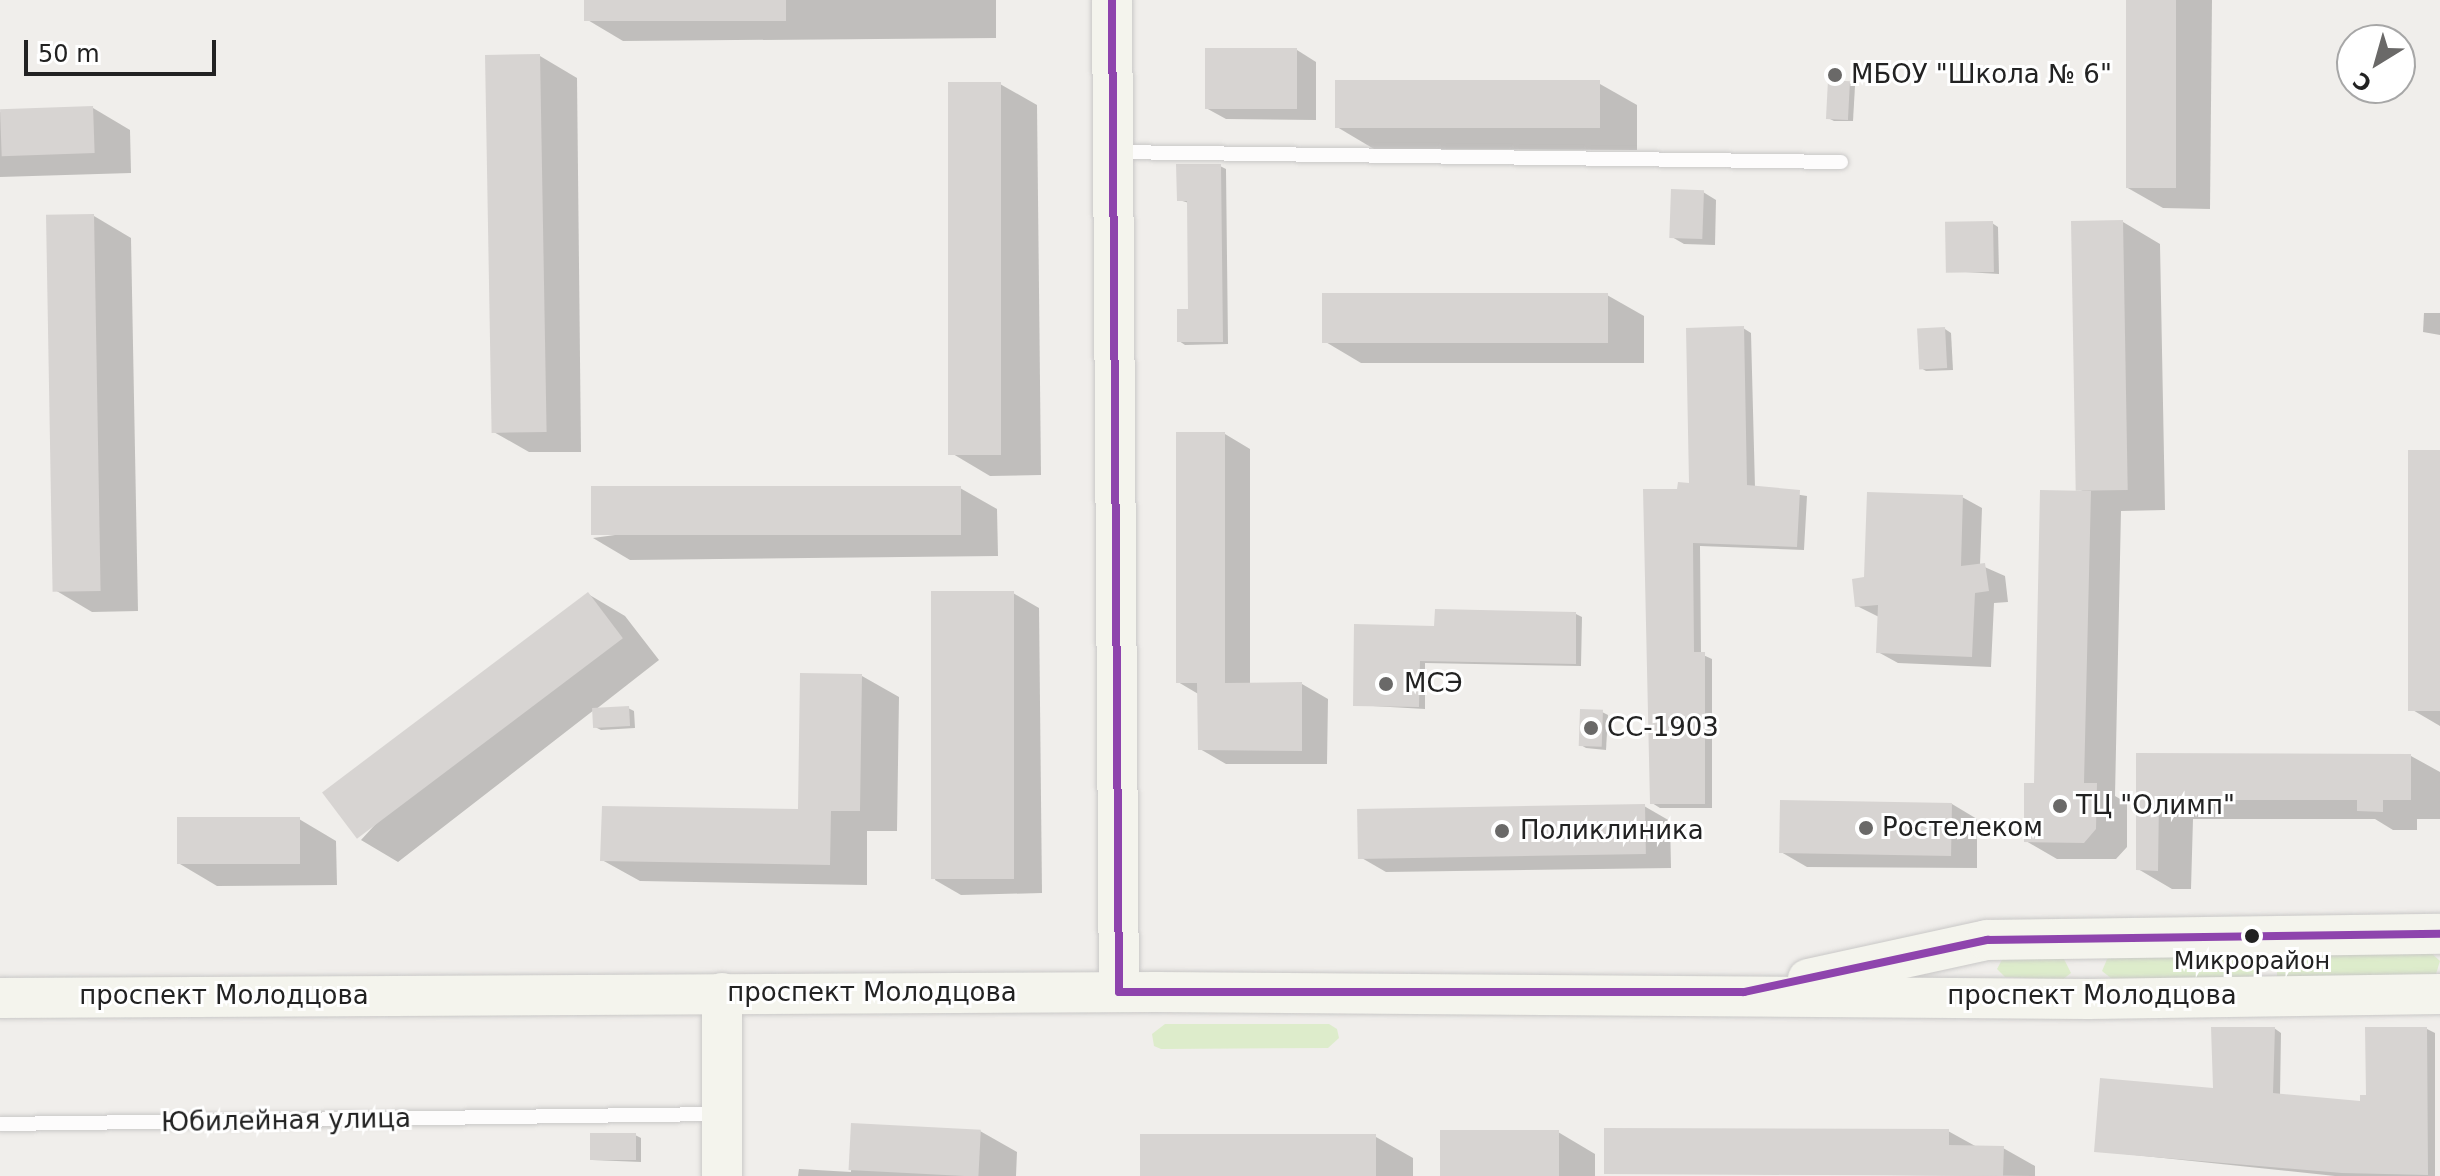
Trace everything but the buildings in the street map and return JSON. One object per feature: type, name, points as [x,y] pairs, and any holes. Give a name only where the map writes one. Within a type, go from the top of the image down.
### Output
[{"type":"main road","points":[[1112,0],[1119,992]]},
{"type":"main road","name":"проспект Молодцова","points":[[1744,992],[1987,940],[2440,934]]},
{"type":"main road","name":"проспект Молодцова","points":[[0,998],[722,993],[1744,992],[2089,999],[2440,994]]},
{"type":"main road","points":[[722,993],[722,1176]]},
{"type":"lane","points":[[1113,152],[1841,162]]},
{"type":"lane","name":"Юбилейная улица","points":[[0,1124],[722,1114]]},
{"type":"green space","points":[[2428,950],[2440,961],[2436,974],[2277,978],[2277,951]]},
{"type":"green space","points":[[2256,955],[2256,978],[2112,979],[2102,971],[2108,957]]},
{"type":"green space","points":[[2004,956],[2063,957],[2071,973],[2062,980],[2005,977],[1997,969]]},
{"type":"green space","points":[[1165,1024],[1329,1024],[1337,1029],[1339,1038],[1328,1048],[1161,1049],[1154,1046],[1152,1034]]},
{"type":"transit line","points":[[1112,0],[1119,992],[1744,992],[1987,940],[2440,934]]},
{"type":"place","name":"МБОУ \"Школа № 6\"","points":[[1835,75]]},
{"type":"place","name":"МСЭ","points":[[1386,684]]},
{"type":"place","name":"СС-1903","points":[[1591,728]]},
{"type":"place","name":"ТЦ \"Олимп\"","points":[[2060,806]]},
{"type":"place","name":"Ростелеком","points":[[1866,828]]},
{"type":"place","name":"Поликлиника","points":[[1502,831]]},
{"type":"place","name":"Микрорайон","points":[[2252,936]]}]
